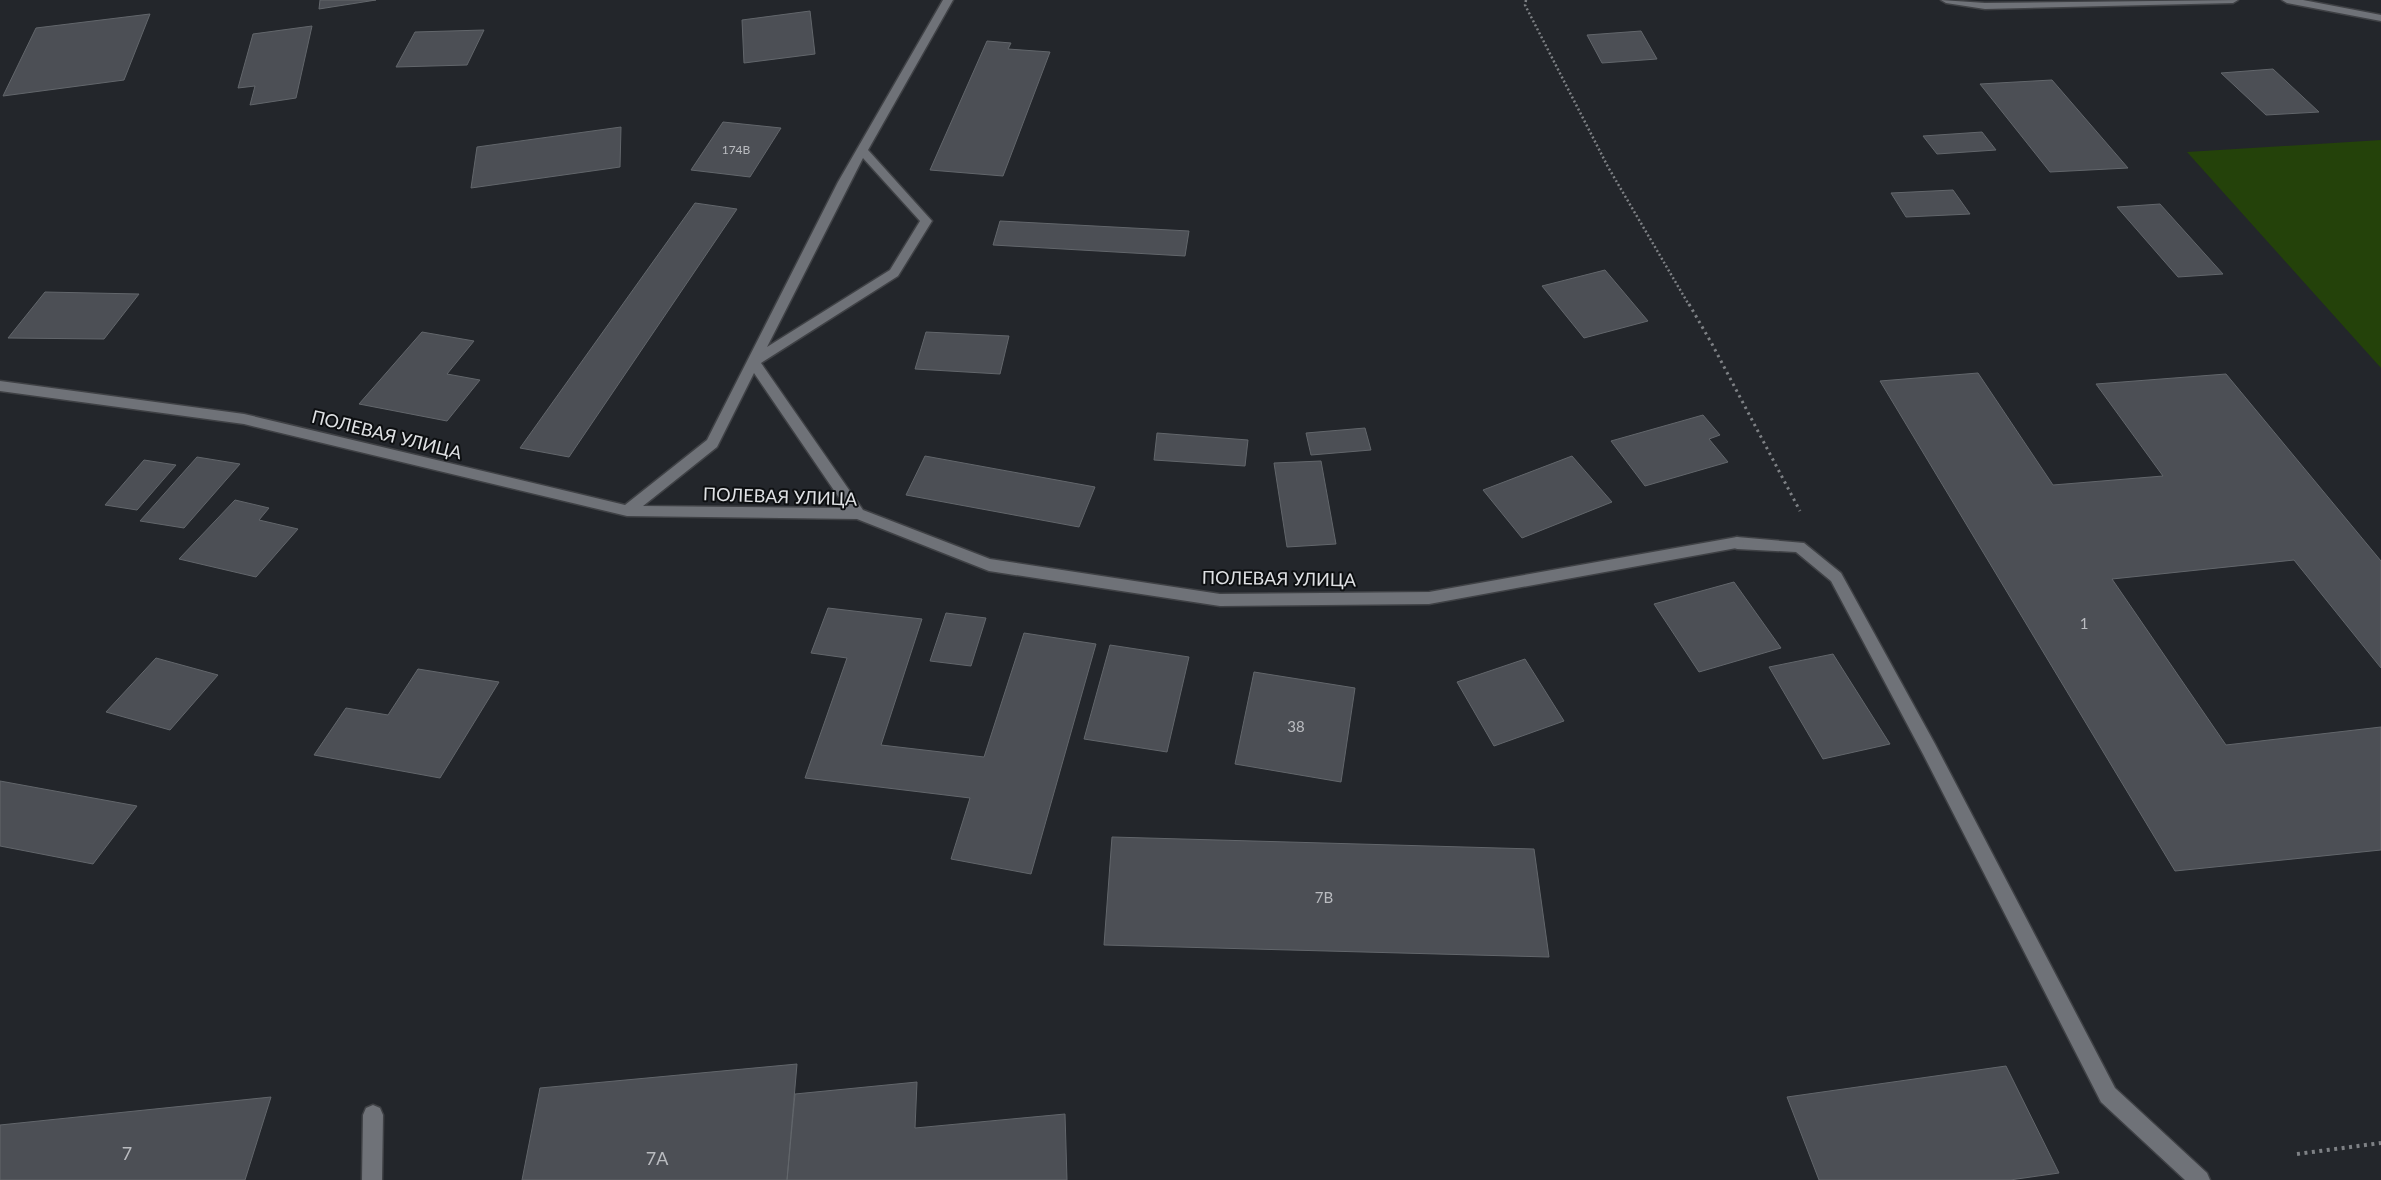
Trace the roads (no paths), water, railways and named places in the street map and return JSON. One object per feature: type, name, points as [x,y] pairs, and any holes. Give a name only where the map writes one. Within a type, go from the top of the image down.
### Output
[{"type":"street","points":[[627,512],[712,443],[862,150],[948,0]]},
{"type":"street","points":[[1946,0],[1986,6],[2233,0]]},
{"type":"street","points":[[2287,0],[2381,18]]},
{"type":"street","points":[[753,362],[894,273],[926,221],[862,150]]},
{"type":"street","points":[[753,362],[858,514]]},
{"type":"street","name":"ПОЛЕВАЯ УЛИЦА","points":[[0,386],[244,419],[627,512],[858,514],[989,564],[1220,600],[1429,598],[1737,543],[1799,547],[1836,577],[1929,749],[2108,1095],[2200,1180]]},
{"type":"street","points":[[372,1180],[373,1115]]}]
